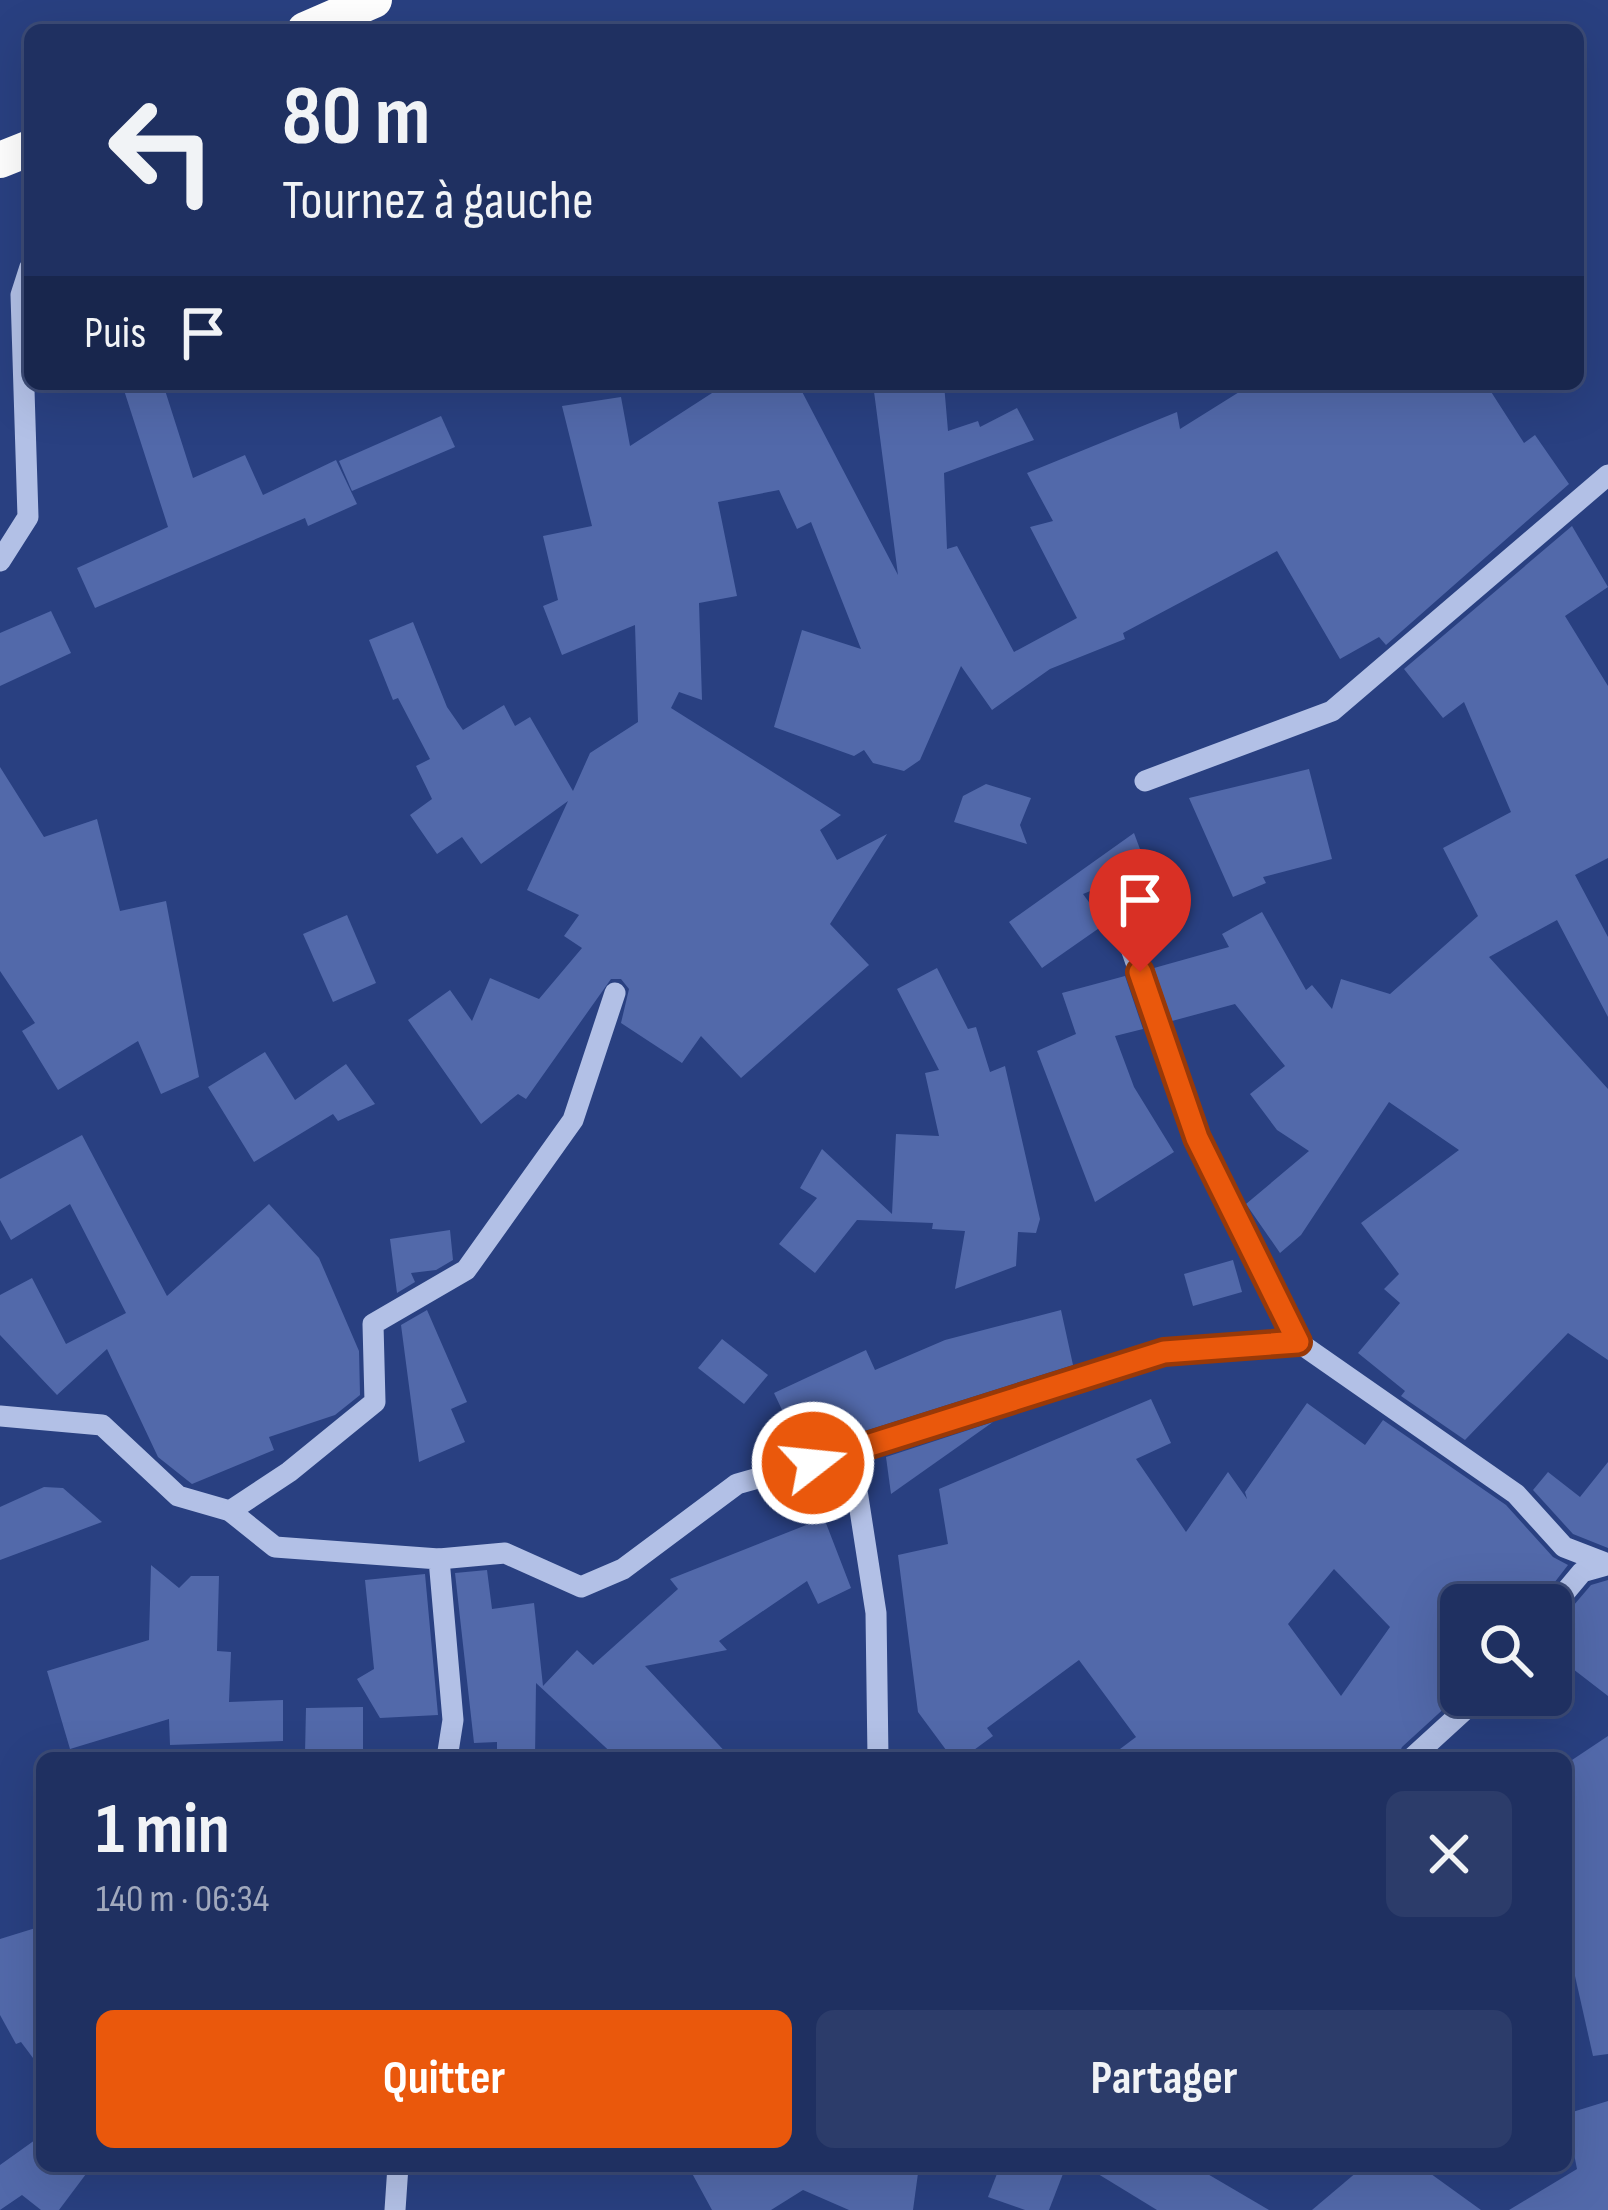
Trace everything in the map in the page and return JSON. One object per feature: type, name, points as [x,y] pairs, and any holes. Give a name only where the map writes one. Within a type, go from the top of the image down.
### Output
[{"type":"highway","points":[[319,24],[374,0]]},
{"type":"street","points":[[0,561],[28,517],[24,286]]},
{"type":"street","points":[[1145,781],[1332,711],[1608,475]]},
{"type":"street","points":[[1125,931],[1197,1138],[1298,1342],[1405,1412],[1516,1494],[1564,1547],[1608,1564],[1582,1572],[1572,1584]]},
{"type":"street","points":[[230,1511],[289,1472],[375,1402],[373,1324],[466,1270],[573,1120],[615,993]]},
{"type":"street","points":[[0,1416],[102,1425],[178,1496],[230,1511],[275,1547],[439,1559],[505,1552],[581,1587],[623,1569],[737,1484],[1164,1352],[1298,1342]]},
{"type":"street","points":[[851,1452],[876,1612],[878,1752]]},
{"type":"street","points":[[439,1559],[453,1720],[447,1752]]},
{"type":"street","points":[[1419,1752],[1458,1716]]},
{"type":"street","points":[[395,2210],[398,2172]]},
{"type":"building","points":[[124,390],[165,390],[193,478],[245,455],[263,495],[336,460],[357,504],[308,526],[305,518],[95,608],[77,568],[168,527]]},
{"type":"building","points":[[717,390],[801,390],[898,575],[874,390],[945,390],[948,431],[978,421],[980,427],[1017,408],[1034,440],[944,473],[947,549],[957,546],[1014,652],[1077,618],[1030,527],[1053,521],[1027,473],[1177,412],[1180,429],[1242,390],[1490,390],[1524,443],[1535,435],[1569,484],[1386,645],[1379,637],[1340,659],[1277,551],[1123,633],[1125,639],[1050,669],[992,710],[961,666],[920,760],[904,771],[873,763],[864,750],[854,756],[774,727],[802,630],[861,649],[811,522],[797,529],[779,490],[718,502],[737,596],[699,603],[702,700],[679,692],[671,708],[841,815],[820,830],[837,860],[887,834],[830,924],[869,965],[741,1078],[701,1036],[682,1063],[621,1023],[629,989],[621,979],[611,979],[526,1099],[518,1094],[481,1124],[408,1020],[450,990],[472,1021],[490,978],[539,999],[582,948],[564,936],[579,915],[527,890],[568,801],[481,864],[462,837],[437,854],[410,815],[432,799],[416,766],[430,759],[398,698],[393,700],[369,640],[413,622],[447,707],[463,730],[504,705],[515,726],[530,717],[573,791],[590,753],[638,722],[635,625],[562,655],[543,606],[558,600],[543,536],[592,526],[562,406],[621,397],[630,446]]},
{"type":"building","points":[[441,416],[455,447],[352,491],[339,461]]},
{"type":"building","points":[[1572,526],[1608,587],[1565,616],[1608,686],[1608,858],[1575,875],[1608,937],[1608,1017],[1557,920],[1489,957],[1608,1089],[1608,1360],[1568,1333],[1465,1440],[1401,1396],[1405,1391],[1358,1353],[1400,1303],[1384,1289],[1399,1274],[1361,1223],[1459,1150],[1389,1102],[1301,1235],[1280,1253],[1246,1204],[1309,1151],[1277,1130],[1250,1094],[1285,1066],[1235,1004],[1172,1021],[1154,968],[1229,947],[1222,934],[1262,912],[1306,990],[1312,985],[1332,1009],[1341,979],[1390,994],[1478,916],[1443,848],[1511,812],[1464,702],[1443,718],[1404,669]]},
{"type":"building","points":[[51,611],[71,653],[0,686],[0,633]]},
{"type":"building","points":[[0,767],[44,837],[97,819],[120,911],[166,901],[199,1077],[161,1094],[138,1041],[58,1090],[22,1031],[35,1023],[0,971]]},
{"type":"building","points":[[1309,769],[1332,859],[1263,877],[1266,883],[1233,897],[1189,798]]},
{"type":"building","points":[[986,784],[1031,798],[1020,825],[1027,844],[954,822],[963,796]]},
{"type":"building","points":[[1134,833],[1147,868],[1083,894],[1105,924],[1042,968],[1009,922]]},
{"type":"building","points":[[347,915],[376,983],[333,1002],[303,934]]},
{"type":"building","points":[[937,968],[968,1029],[976,1027],[990,1072],[1005,1066],[1040,1219],[1036,1233],[1018,1232],[1016,1266],[955,1289],[965,1231],[932,1229],[933,1223],[857,1220],[815,1273],[779,1244],[817,1198],[800,1188],[822,1149],[892,1214],[896,1134],[939,1136],[925,1073],[939,1070],[897,989]]},
{"type":"building","points":[[1125,976],[1143,1029],[1115,1036],[1134,1087],[1174,1152],[1095,1202],[1037,1051],[1076,1034],[1062,993]]},
{"type":"building","points":[[265,1052],[295,1100],[346,1064],[375,1104],[338,1121],[333,1114],[254,1162],[208,1087]]},
{"type":"building","points":[[82,1135],[167,1296],[269,1204],[319,1258],[359,1351],[360,1395],[335,1415],[269,1437],[274,1450],[192,1484],[158,1457],[107,1349],[57,1395],[0,1335],[0,1295],[32,1278],[66,1344],[126,1313],[70,1204],[11,1240],[0,1220],[0,1179]]},
{"type":"building","points":[[450,1230],[453,1260],[436,1270],[411,1273],[415,1282],[397,1293],[390,1239]]},
{"type":"building","points":[[1233,1260],[1242,1292],[1193,1306],[1184,1274]]},
{"type":"building","points":[[427,1310],[467,1402],[451,1409],[465,1442],[419,1462],[401,1325]]},
{"type":"building","points":[[1061,1310],[1073,1365],[830,1442],[801,1450],[774,1393],[866,1350],[875,1370],[945,1340]]},
{"type":"building","points":[[722,1339],[768,1375],[744,1404],[698,1368]]},
{"type":"building","points":[[1151,1399],[1171,1443],[1136,1459],[1186,1532],[1228,1472],[1247,1499],[1245,1492],[1307,1403],[1365,1445],[1383,1420],[1506,1505],[1553,1557],[1568,1565],[1553,1584],[1440,1584],[1440,1712],[1400,1752],[1116,1752],[1136,1737],[1079,1660],[987,1728],[993,1736],[971,1752],[948,1752],[918,1712],[898,1555],[948,1544],[939,1489]],"holes":[[[1334,1569],[1390,1627],[1341,1696],[1288,1624]]]},
{"type":"building","points":[[993,1422],[891,1494],[886,1457]]},
{"type":"building","points":[[1608,1462],[1608,1548],[1573,1534],[1533,1490],[1548,1472],[1580,1497]]},
{"type":"building","points":[[44,1487],[63,1488],[102,1522],[0,1560],[0,1507]]},
{"type":"building","points":[[824,1518],[851,1588],[818,1604],[807,1581],[719,1641],[727,1650],[645,1666],[725,1752],[611,1752],[536,1683],[535,1752],[497,1752],[497,1742],[474,1743],[455,1573],[487,1570],[492,1609],[534,1603],[543,1686],[577,1650],[593,1665],[678,1589],[670,1579]]},
{"type":"building","points":[[151,1565],[179,1588],[191,1576],[219,1576],[217,1651],[231,1652],[229,1702],[283,1700],[283,1741],[170,1745],[169,1719],[70,1749],[47,1671],[149,1640]]},
{"type":"building","points":[[425,1574],[438,1715],[380,1718],[357,1679],[374,1669],[365,1580]]},
{"type":"building","points":[[1608,1580],[1608,1696],[1572,1668],[1572,1607],[1591,1585]]},
{"type":"building","points":[[363,1707],[363,1752],[305,1752],[306,1708]]},
{"type":"building","points":[[1608,1736],[1608,2054],[1593,2056],[1572,1963],[1572,1760]]},
{"type":"building","points":[[36,1928],[36,2062],[21,2042],[16,2044],[0,2015],[0,1939]]},
{"type":"building","points":[[1608,2101],[1608,2210],[1509,2210],[1577,2169],[1572,2112]]},
{"type":"building","points":[[36,2139],[36,2172],[88,2172],[59,2210],[41,2210],[22,2195],[0,2210],[0,2165]]},
{"type":"building","points":[[691,2172],[918,2172],[913,2210],[849,2210],[803,2190],[771,2210],[712,2210]]},
{"type":"building","points":[[998,2172],[1064,2172],[1049,2210],[1025,2210],[988,2197]]},
{"type":"building","points":[[1095,2172],[1204,2172],[1269,2210],[1157,2210]]},
{"type":"building","points":[[1357,2172],[1428,2172],[1481,2210],[1312,2210]]},
{"type":"route","points":[[813,1463],[1164,1352],[1298,1342],[1197,1138],[1140,972]]}]
